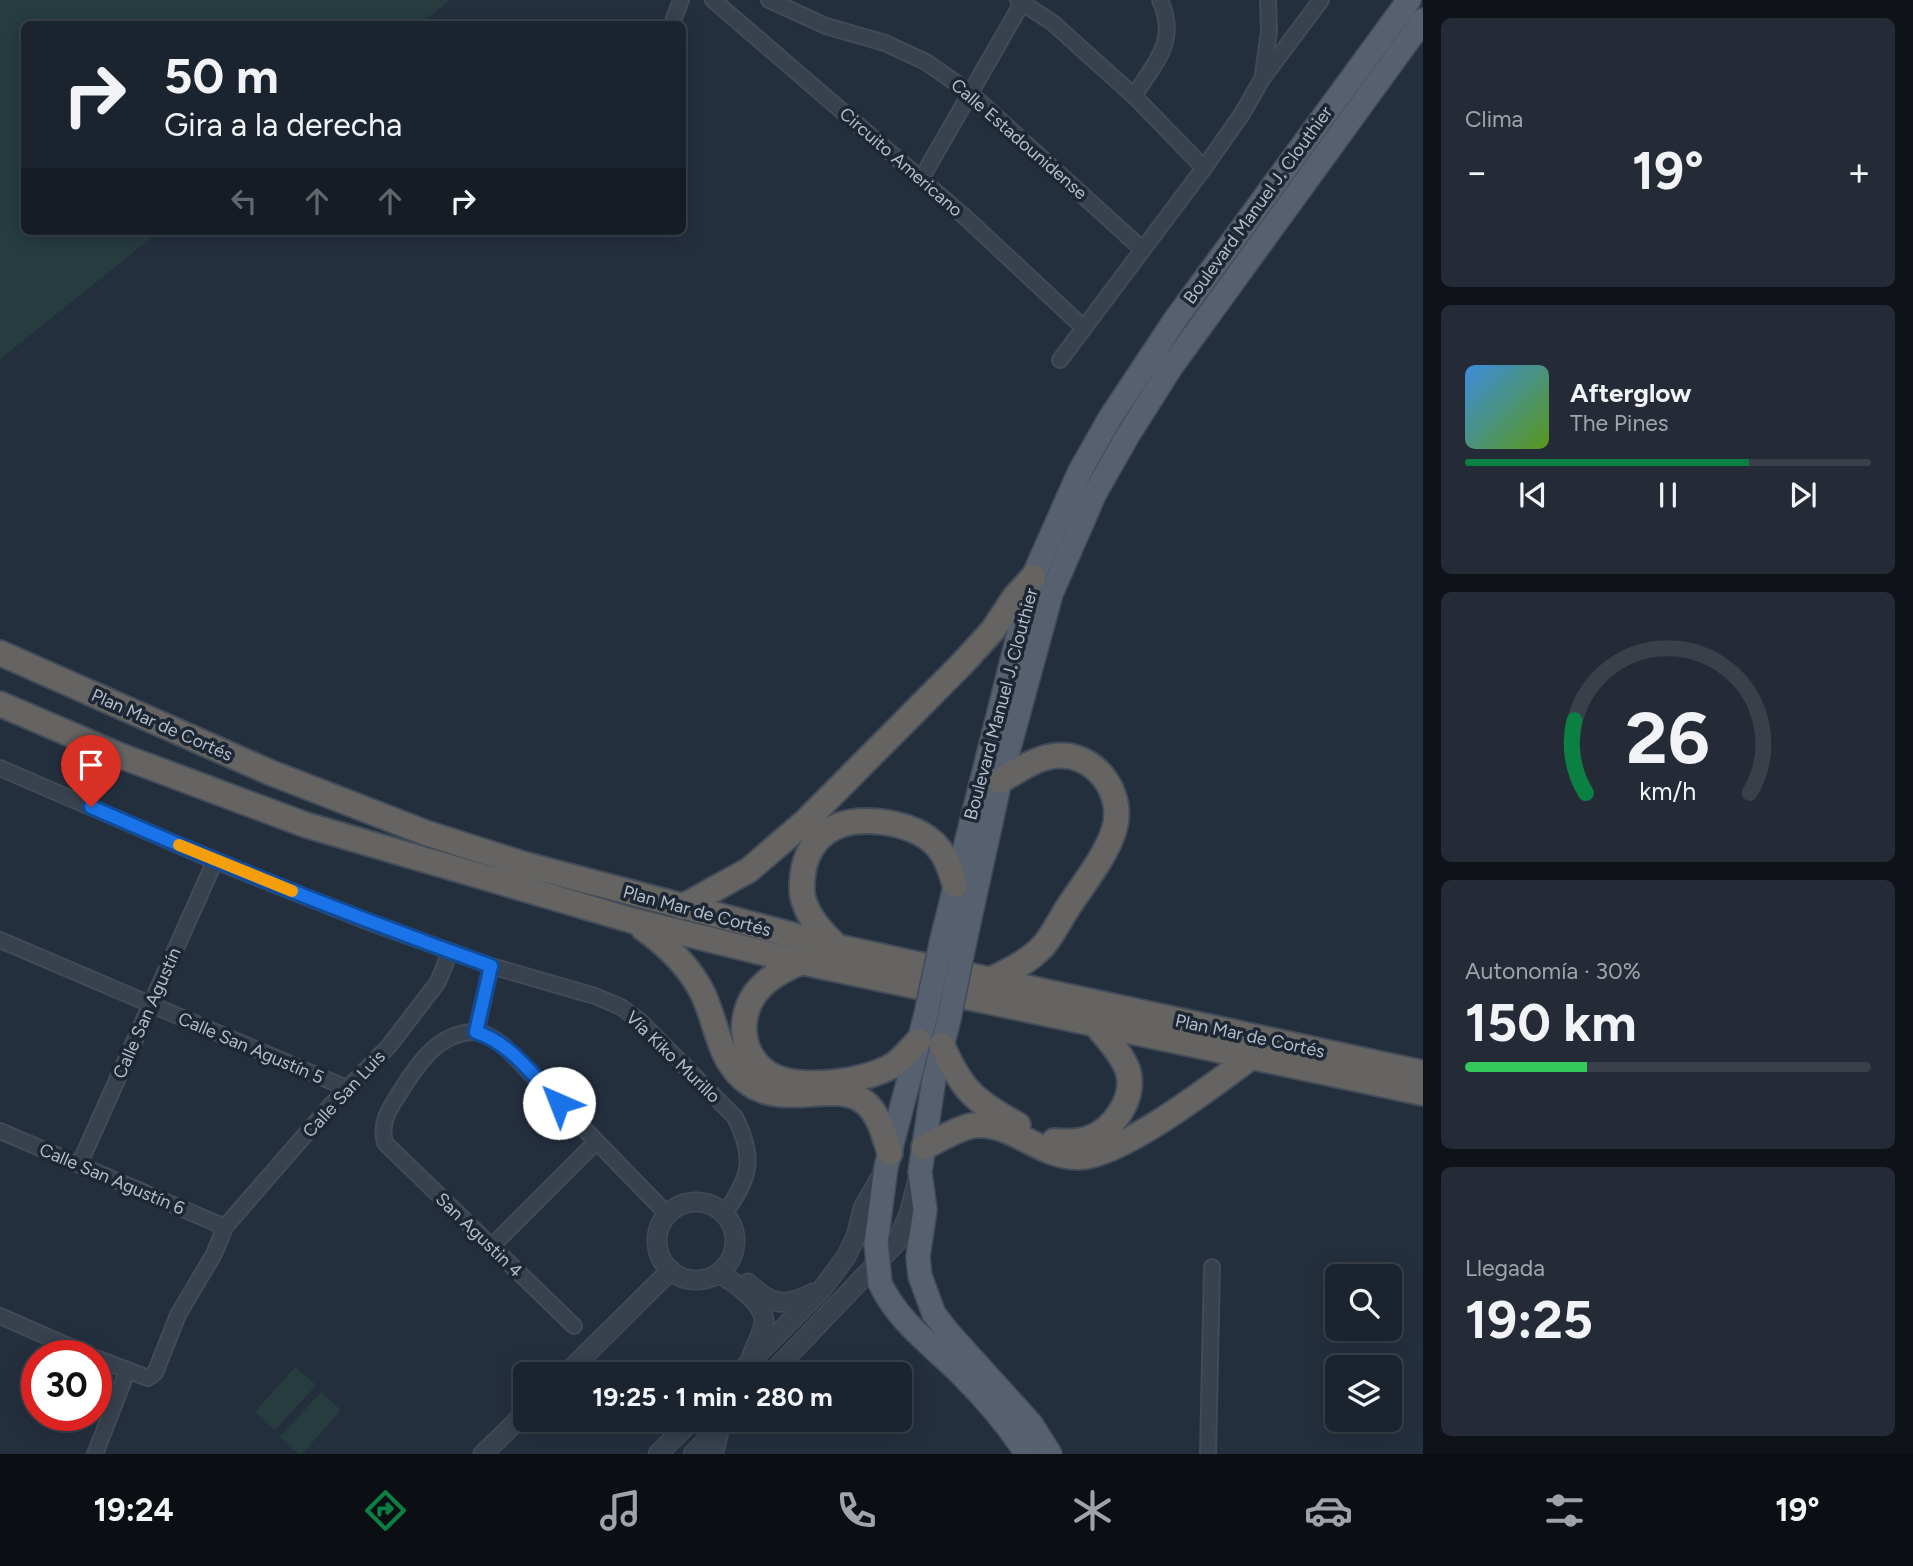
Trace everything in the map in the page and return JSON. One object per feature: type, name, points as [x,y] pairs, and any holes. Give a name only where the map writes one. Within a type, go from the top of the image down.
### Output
[{"type":"highway","points":[[682,907],[749,870],[806,821],[961,664],[1033,578]]},
{"type":"highway","name":"Plan Mar de Cortés","points":[[0,653],[269,772],[426,833],[523,864],[838,947],[1423,1073]]},
{"type":"highway","name":"Plan Mar de Cortés","points":[[0,704],[121,756],[306,825],[634,921],[801,962],[1423,1093]]},
{"type":"highway","points":[[990,980],[1016,968],[1043,945],[1100,859],[1114,829],[1116,817],[1114,797],[1107,781],[1101,773],[1079,758],[1061,755],[1044,758],[1000,781]]},
{"type":"highway","points":[[838,947],[816,925],[804,903],[802,880],[807,856],[814,842],[834,826],[857,821],[883,822],[907,827],[924,835],[947,861],[955,885]]},
{"type":"highway","points":[[634,921],[665,944],[689,970],[702,991],[723,1052],[748,1083],[772,1094],[787,1096],[843,1092],[861,1097],[877,1117],[888,1160]]},
{"type":"highway","points":[[801,962],[763,984],[751,998],[745,1015],[743,1035],[747,1047],[764,1071],[784,1080],[802,1083],[839,1081],[895,1064],[918,1041]]},
{"type":"highway","points":[[942,1045],[966,1090],[982,1103],[1038,1136],[1064,1142],[1085,1140],[1109,1126],[1124,1104],[1129,1088],[1128,1072],[1122,1059],[1097,1026]]},
{"type":"highway","points":[[924,1147],[977,1125],[998,1128],[1055,1153],[1071,1157],[1093,1156],[1121,1144],[1251,1057]]},
{"type":"main road","name":"Boulevard Manuel J. Clouthier","points":[[1027,1454],[1012,1430],[989,1404],[887,1300],[880,1283],[876,1243],[888,1160],[1033,578],[1079,473],[1110,418],[1175,320],[1409,0]]},
{"type":"main road","name":"Boulevard Manuel J. Clouthier","points":[[1050,1454],[1031,1424],[1007,1395],[934,1314],[925,1294],[918,1257],[925,1210],[920,1172],[934,1079],[1000,781],[1051,594],[1095,493],[1171,367],[1423,20]]},
{"type":"street","points":[[673,21],[681,0]]},
{"type":"street","name":"Circuito Americano","points":[[713,0],[921,179],[1084,328]]},
{"type":"street","name":"Calle Estadounidense","points":[[769,0],[826,26],[885,43],[916,57],[969,92],[1142,249]]},
{"type":"street","points":[[1134,96],[1160,55],[1168,36],[1167,16],[1160,0]]},
{"type":"street","points":[[1262,79],[1269,31],[1268,0]]},
{"type":"street","points":[[921,179],[1020,1],[1053,23],[1134,96],[1204,168]]},
{"type":"street","points":[[1060,360],[1204,168],[1316,2]]},
{"type":"street","name":"Vía Kiko Murillo","points":[[0,768],[215,861],[491,966],[595,996],[621,1007],[640,1021],[735,1117],[743,1132],[748,1151],[745,1184],[724,1214]]},
{"type":"street","name":"Calle San Agustín","points":[[79,1165],[215,861]]},
{"type":"street","name":"Calle San Agustín 5","points":[[0,940],[349,1089]]},
{"type":"street","name":"Calle San Luis","points":[[127,1372],[148,1378],[155,1373],[178,1315],[214,1254],[225,1227],[331,1105],[389,1046],[438,982],[450,951]]},
{"type":"street","points":[[491,966],[476,1032],[490,1036],[504,1046],[667,1214]]},
{"type":"street","name":"San Agustin 4","points":[[476,1032],[455,1036],[437,1044],[419,1063],[386,1115],[382,1132],[385,1143],[573,1326]]},
{"type":"street","name":"Calle San Agustín 6","points":[[0,1131],[225,1227]]},
{"type":"street","points":[[491,1247],[596,1142]]},
{"type":"street","points":[[750,1362],[822,1289],[846,1257],[856,1236],[863,1208],[888,1160]]},
{"type":"street","points":[[782,1362],[897,1241],[909,1214],[920,1172]]},
{"type":"street","points":[[702,1202],[714,1206],[724,1214],[734,1233],[732,1254],[722,1268],[706,1278],[694,1280],[681,1277],[662,1261],[657,1249],[660,1224],[677,1206],[702,1202]]},
{"type":"street","points":[[1208,1454],[1212,1267]]},
{"type":"street","points":[[722,1268],[773,1301],[788,1304],[822,1289]]},
{"type":"street","points":[[722,1268],[729,1279],[754,1301],[763,1315],[763,1326],[747,1362]]},
{"type":"street","points":[[578,1362],[671,1270]]},
{"type":"street","points":[[0,1316],[55,1340]]},
{"type":"street","points":[[95,1454],[127,1372],[112,1365]]},
{"type":"street","points":[[483,1454],[513,1425]]},
{"type":"street","points":[[658,1454],[680,1432]]},
{"type":"street","points":[[693,1454],[715,1432]]},
{"type":"street","points":[[715,1454],[722,1432]]},
{"type":"green space","points":[[0,0],[450,0],[424,21],[21,21],[21,235],[155,235],[0,359]]},
{"type":"green space","points":[[295,1367],[316,1385],[275,1430],[255,1412]]},
{"type":"green space","points":[[321,1392],[341,1410],[302,1454],[299,1454],[280,1437]]},
{"type":"slow traffic","points":[[179,845],[292,891]]},
{"type":"route","points":[[91,807],[240,871],[366,921],[491,966],[476,1032],[490,1036],[504,1046],[559,1103]]}]
